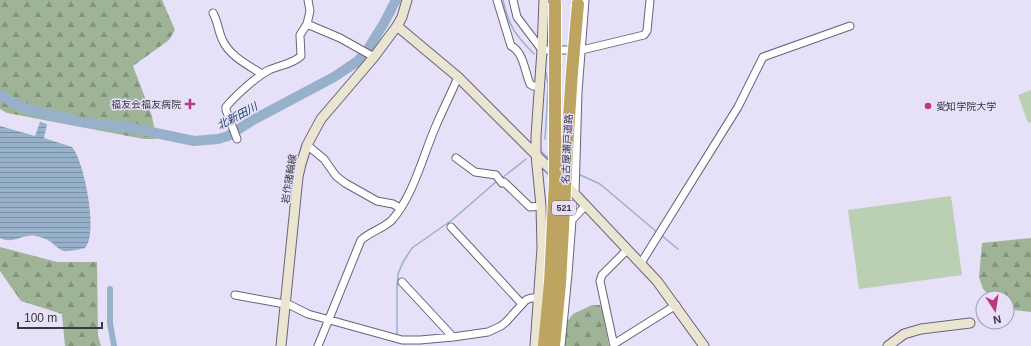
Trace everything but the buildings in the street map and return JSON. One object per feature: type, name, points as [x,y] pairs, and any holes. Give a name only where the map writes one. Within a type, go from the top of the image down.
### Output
[{"type":"highway","name":"名古屋瀬戸道路","points":[[551,1],[555,76],[554,346]]},
{"type":"highway","name":"名古屋瀬戸道路","points":[[544,346],[555,283],[572,72],[580,1]]},
{"type":"main road","name":"岩作諸輪線","points":[[282,346],[298,177],[300,164],[306,145],[321,119],[368,54],[397,26],[402,17],[407,0]]},
{"type":"main road","points":[[535,346],[542,258],[541,206],[536,155],[536,115],[542,50],[551,1]]},
{"type":"main road","points":[[397,26],[458,77],[575,194],[626,250],[641,263],[657,281],[676,305],[704,346]]},
{"type":"main road","points":[[888,346],[904,334],[921,329],[970,323]]},
{"type":"street","points":[[236,138],[226,107],[262,74],[274,67],[297,60],[301,56],[300,35],[306,24],[310,11],[308,0]]},
{"type":"street","points":[[497,0],[510,46],[516,48],[519,53],[530,84],[533,86],[539,86]]},
{"type":"street","points":[[512,0],[516,17],[542,50],[582,50],[644,35],[647,31],[650,0]]},
{"type":"street","points":[[575,194],[578,92],[582,50],[580,1]]},
{"type":"street","points":[[213,13],[218,24],[222,40],[227,47],[241,61],[262,74]]},
{"type":"street","points":[[306,24],[340,38],[368,54]]},
{"type":"street","points":[[641,263],[738,107],[763,57],[850,26]]},
{"type":"street","points":[[318,346],[361,240],[366,235],[389,222],[400,208],[413,185],[435,128],[458,77]]},
{"type":"street","points":[[306,145],[324,159],[336,176],[345,183],[377,201],[393,204],[400,208]]},
{"type":"street","points":[[456,158],[475,172],[493,174],[502,183],[504,182],[509,186],[528,206],[541,206]]},
{"type":"street","points":[[561,346],[572,220],[586,206]]},
{"type":"street","points":[[451,227],[522,304]]},
{"type":"street","points":[[626,250],[602,275],[600,281],[614,345],[676,305]]},
{"type":"street","points":[[402,282],[453,337]]},
{"type":"street","points":[[235,295],[290,305],[308,314],[402,340],[453,337],[488,332],[496,329],[506,322],[528,298],[539,298]]},
{"type":"green space","points":[[0,0],[162,0],[175,30],[169,40],[133,66],[152,116],[156,139],[144,139],[7,113],[0,109]]},
{"type":"green space","points":[[1031,90],[1031,122],[1028,123],[1018,95]]},
{"type":"green space","points":[[951,196],[962,275],[859,289],[848,210]]},
{"type":"green space","points":[[1031,238],[1031,312],[1015,310],[1015,290],[983,289],[979,277],[982,243]]},
{"type":"green space","points":[[0,247],[57,262],[97,262],[98,336],[101,346],[65,346],[62,314],[21,301],[0,271]]},
{"type":"green space","points":[[592,305],[600,305],[609,346],[564,346],[566,323],[573,314]]},
{"type":"water","points":[[40,122],[47,124],[44,138],[72,147],[81,166],[88,198],[91,229],[89,240],[85,248],[64,251],[48,240],[36,236],[27,236],[14,240],[5,240],[0,238],[0,126],[35,136]]},
{"type":"waterway","name":"北新田川","points":[[0,95],[33,111],[82,122],[132,128],[194,141],[218,139],[228,136],[253,120],[334,77],[358,61],[368,49],[396,0]]},
{"type":"waterway","points":[[503,0],[510,24],[517,35],[534,54]]},
{"type":"waterway","points":[[545,69],[548,83],[545,139]]},
{"type":"waterway","points":[[542,152],[549,159]]},
{"type":"waterway","points":[[502,178],[526,159]]},
{"type":"waterway","points":[[578,174],[600,184],[658,233]]},
{"type":"waterway","points":[[397,336],[398,274],[403,262],[412,248],[452,220],[497,181]]},
{"type":"waterway","points":[[661,235],[678,249]]},
{"type":"waterway","points":[[110,289],[110,323],[114,346]]},
{"type":"place","name":"福友会福友病院","points":[[190,104]]},
{"type":"place","name":"愛知学院大学","points":[[928,106]]}]
